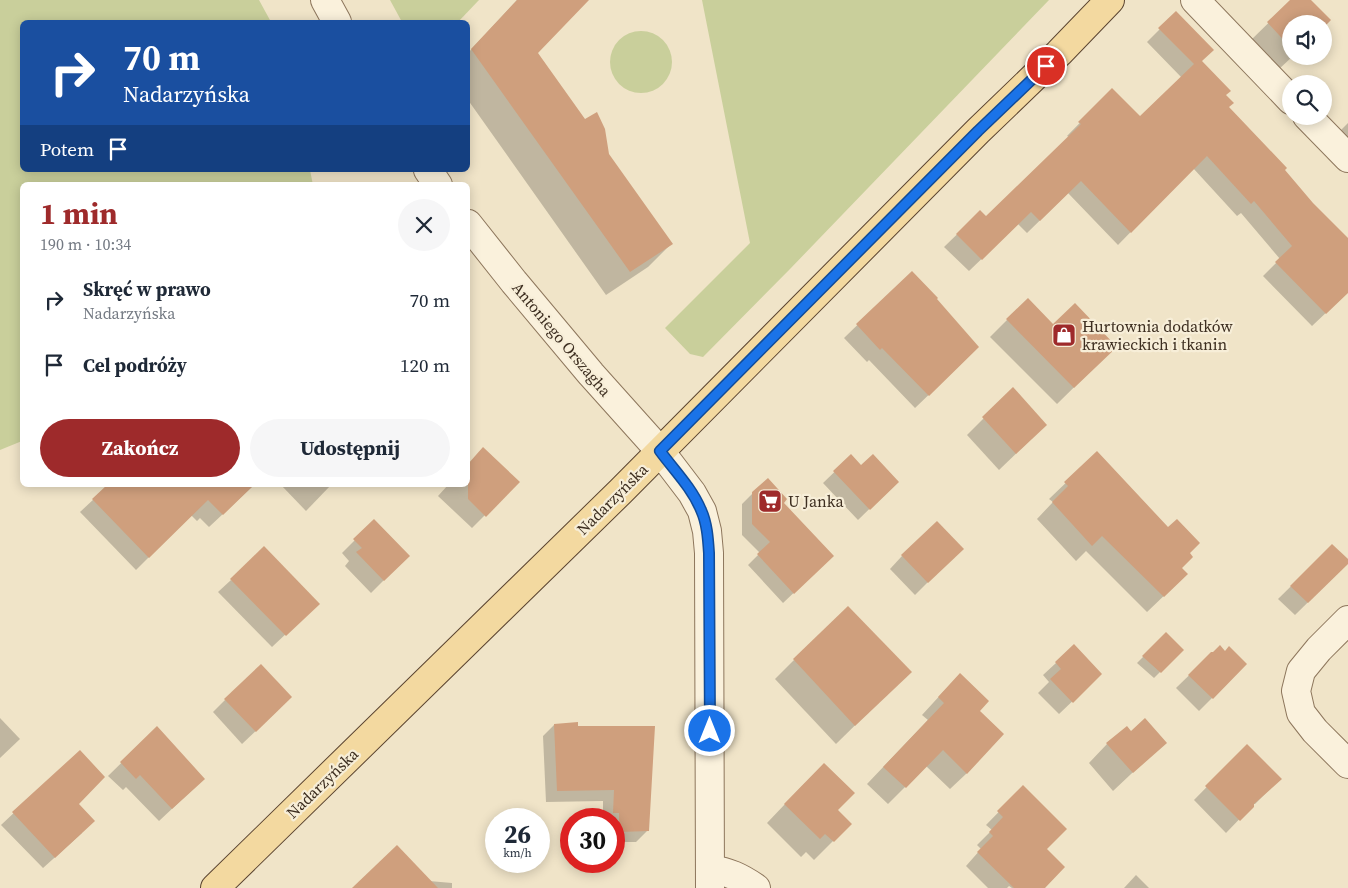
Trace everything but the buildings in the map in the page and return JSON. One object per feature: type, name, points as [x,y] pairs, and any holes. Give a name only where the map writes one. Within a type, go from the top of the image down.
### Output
[{"type":"main road","name":"Nadarzyńska","points":[[215,888],[660,451],[1110,0]]},
{"type":"street","points":[[325,0],[336,20]]},
{"type":"street","points":[[1195,0],[1282,91]]},
{"type":"street","points":[[1316,125],[1348,158]]},
{"type":"street","name":"Antoniego Orszagha","points":[[470,227],[591,374],[660,451],[692,493],[702,511],[707,531],[709,553],[710,879]]},
{"type":"street","points":[[1348,620],[1319,649],[1301,671],[1296,691],[1301,713],[1315,731],[1348,764]]},
{"type":"street","points":[[710,879],[726,872],[756,888]]},
{"type":"green space","points":[[0,0],[259,0],[270,20],[20,20],[20,172],[310,172],[312,182],[20,182],[20,442],[0,450]]},
{"type":"green space","points":[[390,0],[479,0],[460,20],[401,20]]},
{"type":"green space","points":[[702,0],[1049,0],[703,357],[690,354],[665,328],[750,243]]},
{"type":"green space","points":[[641,31],[653,33],[663,40],[670,50],[672,62],[670,74],[663,84],[653,91],[641,93],[629,91],[619,84],[612,74],[610,62],[612,50],[619,40],[629,33]]},
{"type":"place","name":"Hurtownia dodatków krawieckich i tkanin","points":[[1064,335]]},
{"type":"place","name":"U Janka","points":[[770,501]]},
{"type":"route","points":[[710,731],[709,553],[707,531],[702,511],[692,493],[660,451],[978,131],[1046,66]]}]
